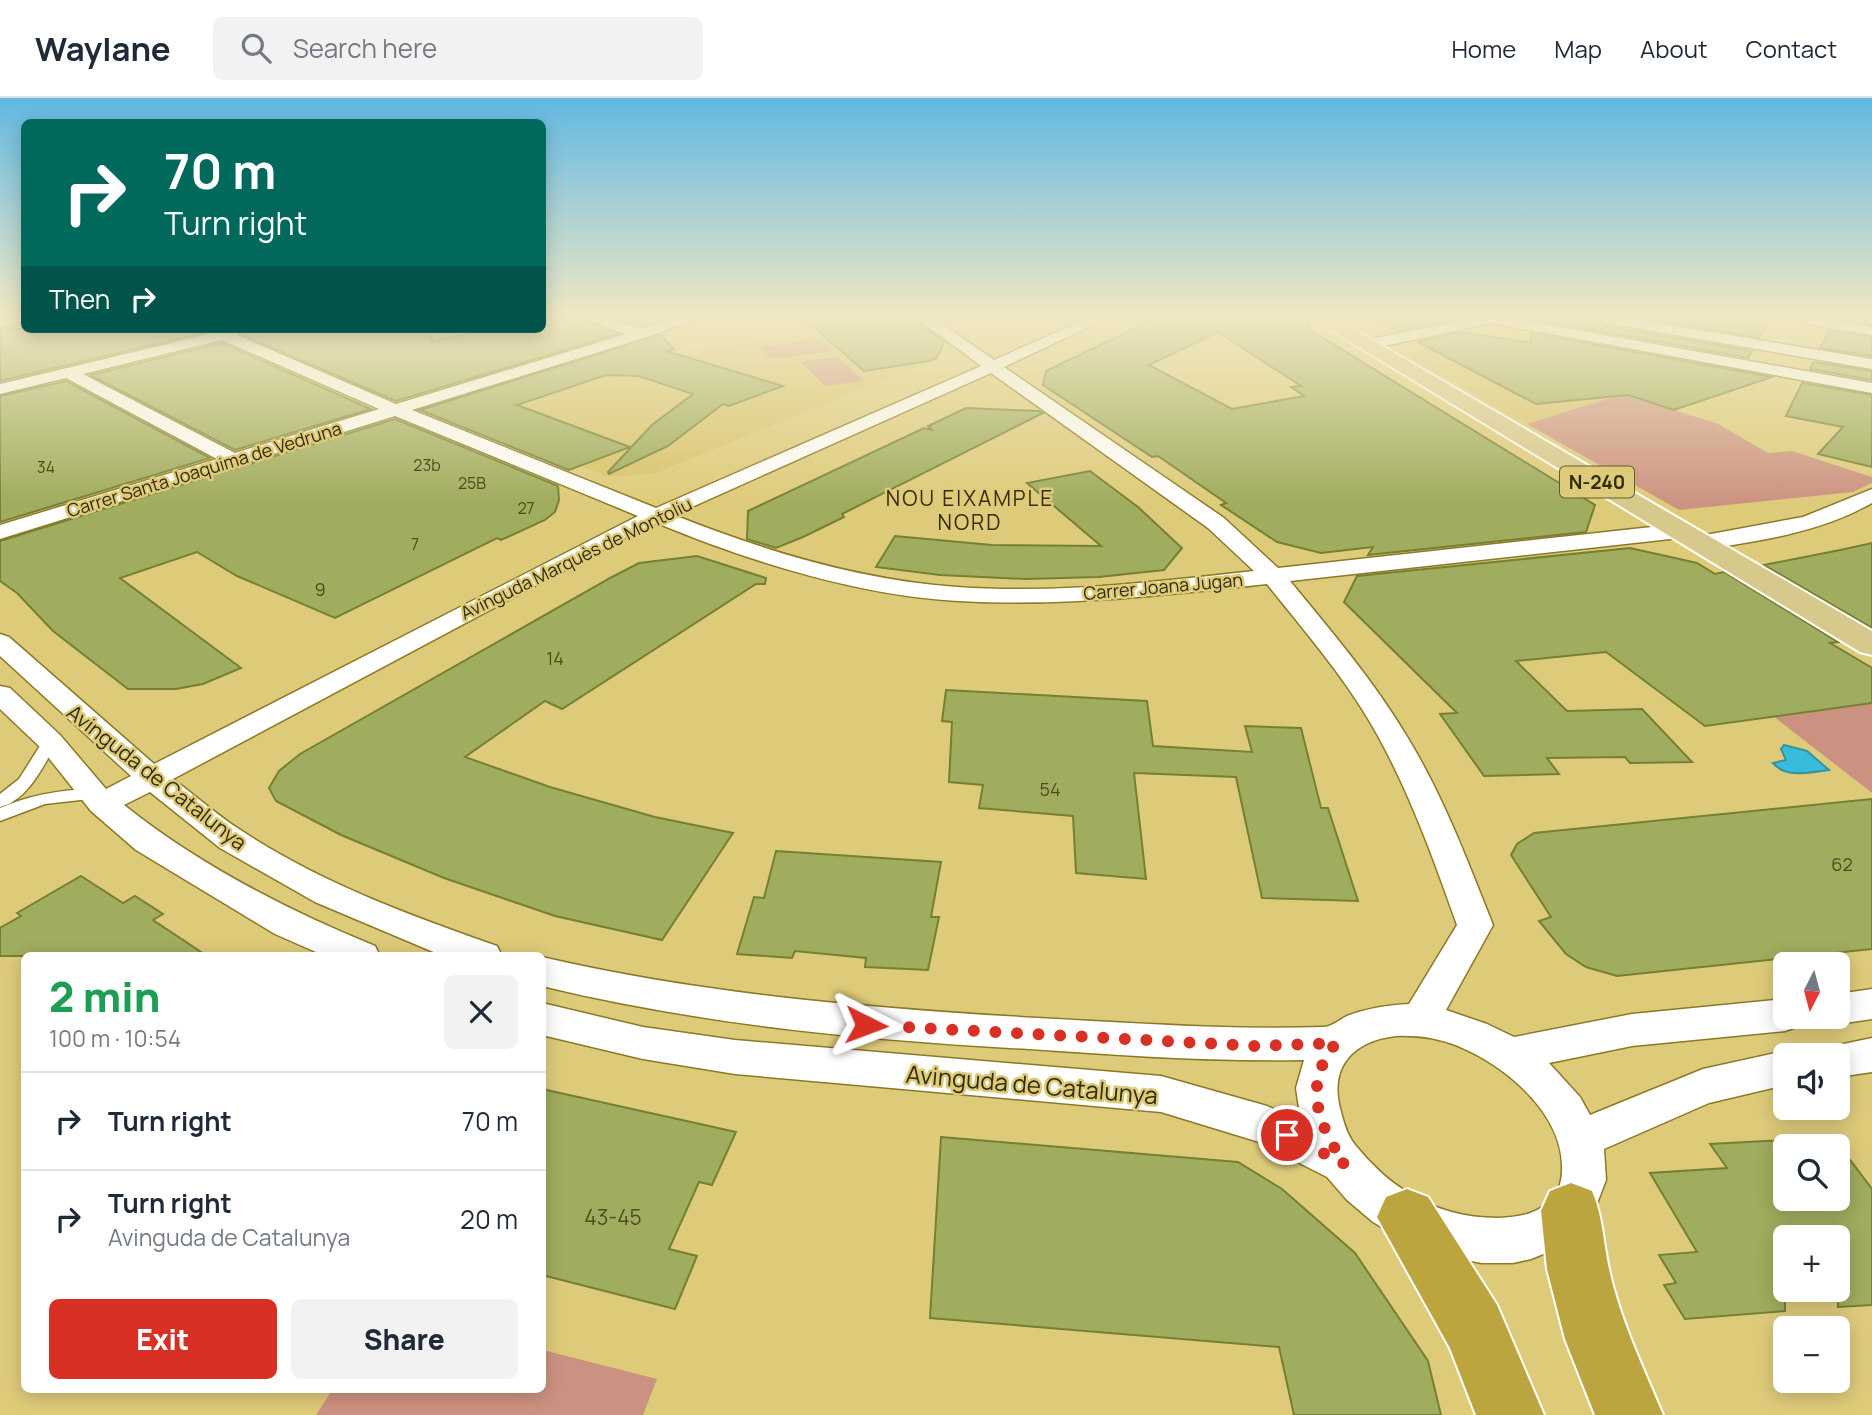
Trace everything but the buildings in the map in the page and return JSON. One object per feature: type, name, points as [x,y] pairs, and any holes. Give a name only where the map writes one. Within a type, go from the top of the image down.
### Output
[{"type":"highway","points":[[1571,1211],[1578,1269],[1597,1339],[1629,1415]]},
{"type":"highway","points":[[1408,1217],[1474,1328],[1510,1415]]},
{"type":"main road","name":"N-240","points":[[1426,380],[1872,645]]},
{"type":"street","points":[[0,389],[37,380]]},
{"type":"street","points":[[83,380],[234,460]]},
{"type":"street","name":"Carrer Joana Jugan","points":[[328,380],[755,554],[889,586],[957,594],[1041,596],[1156,589],[1272,575],[1689,537],[1746,537],[1815,520],[1858,504],[1872,495]]},
{"type":"street","name":"Carrer Santa Joaquima de Vedruna","points":[[0,532],[492,380]]},
{"type":"street","name":"Avinguda Marquès de Montoliu","points":[[97,799],[152,778],[615,534],[960,380]]},
{"type":"street","points":[[1013,380],[1216,523],[1272,575],[1346,666],[1392,735],[1436,822],[1475,925],[1420,1020]]},
{"type":"street","points":[[1830,380],[1872,388]]},
{"type":"street","name":"Avinguda de Catalunya","points":[[0,642],[68,707],[152,778],[238,844],[311,885],[389,922],[473,952]]},
{"type":"street","name":"Avinguda de Catalunya","points":[[0,694],[50,741],[97,799],[148,842],[288,925],[352,952]]},
{"type":"street","points":[[546,972],[666,1000],[866,1025],[1256,1046],[1336,1043]]},
{"type":"street","points":[[1850,1007],[1872,1004]]},
{"type":"street","points":[[1510,1055],[1632,1030],[1773,1016]]},
{"type":"street","name":"Avinguda de Catalunya","points":[[546,1020],[643,1043],[735,1057],[1161,1094],[1267,1125],[1345,1164]]},
{"type":"street","points":[[1420,1020],[1466,1032],[1510,1055],[1553,1093],[1569,1116],[1580,1139],[1584,1178],[1580,1195],[1571,1211],[1559,1223],[1543,1232],[1502,1241],[1455,1236],[1408,1217],[1372,1193],[1345,1164],[1325,1130],[1317,1096],[1321,1066],[1336,1043],[1359,1028],[1372,1024],[1420,1020]]},
{"type":"street","points":[[1850,1058],[1872,1055]]},
{"type":"street","points":[[1580,1139],[1703,1087],[1773,1071]]},
{"type":"lane","points":[[0,802],[25,782],[50,741]]},
{"type":"lane","points":[[0,815],[35,799],[53,795],[97,799]]},
{"type":"shaded area","points":[[555,380],[882,380],[656,473],[609,477],[452,413]]},
{"type":"shaded area","points":[[819,380],[864,381],[825,386]]},
{"type":"shaded area","points":[[1450,380],[1666,380],[1527,424]]},
{"type":"shaded area","points":[[1623,394],[1718,424],[1768,453],[1792,451],[1872,477],[1872,483],[1853,492],[1679,510],[1527,424]]},
{"type":"shaded area","points":[[1872,703],[1872,793],[1773,716]]},
{"type":"shaded area","points":[[546,1351],[657,1379],[643,1415],[316,1415],[330,1393],[546,1393]]},
{"type":"water","points":[[1784,745],[1807,751],[1829,770],[1792,773],[1778,768],[1773,763],[1786,760],[1781,749]]},
{"type":"district","name":"NOU EIXAMPLE NORD","points":[[970,510]]},
{"type":"route","points":[[866,1025],[1256,1046],[1336,1043],[1321,1066],[1317,1080],[1317,1096],[1325,1130],[1345,1164],[1287,1135]]}]
